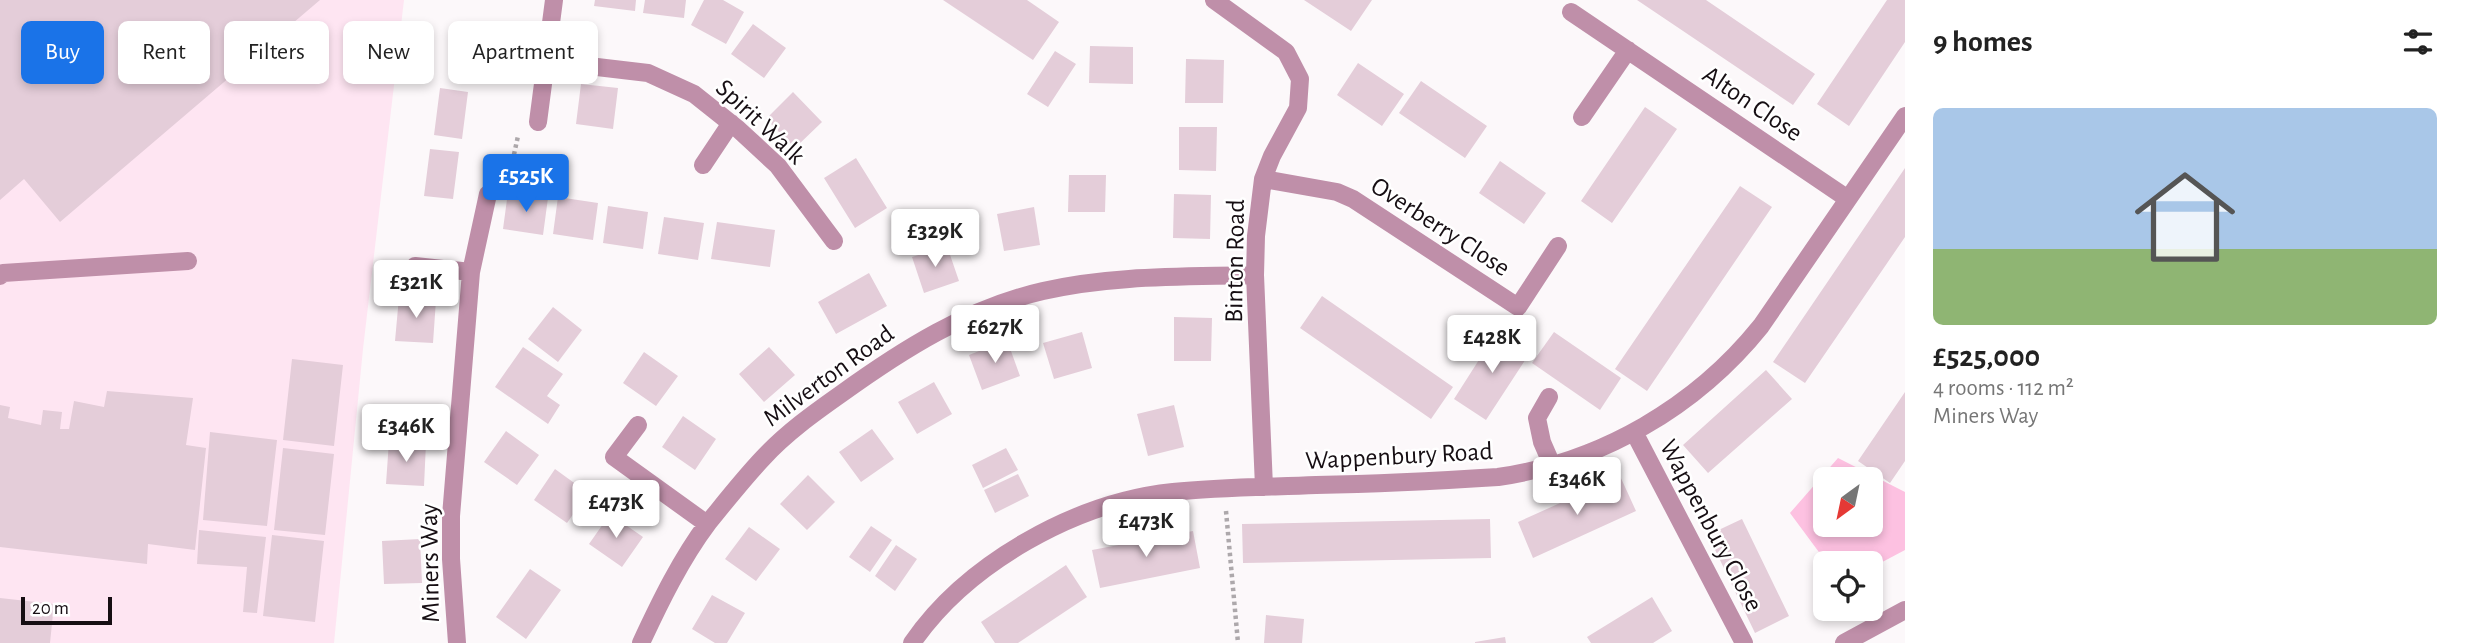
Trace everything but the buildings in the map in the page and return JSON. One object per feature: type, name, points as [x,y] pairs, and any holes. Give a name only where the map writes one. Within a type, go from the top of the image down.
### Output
[{"type":"street","points":[[551,21],[554,0]]},
{"type":"street","name":"Binton Road","points":[[1214,0],[1286,52],[1300,79],[1298,108],[1263,179],[1256,236],[1255,275],[1264,487]]},
{"type":"street","name":"Alton Close","points":[[1571,12],[1848,199]]},
{"type":"street","points":[[1582,117],[1628,50]]},
{"type":"street","name":"Spirit Walk","points":[[598,67],[648,73],[694,94],[778,166],[834,241]]},
{"type":"street","points":[[538,122],[543,84]]},
{"type":"street","name":"Wappenbury Road","points":[[912,643],[922,628],[965,584],[1002,556],[1047,529],[1106,506],[1158,495],[1225,489],[1498,477],[1533,472],[1634,432],[1671,411],[1738,355],[1761,326],[1905,116]]},
{"type":"street","points":[[703,165],[731,123]]},
{"type":"street","name":"Overberry Close","points":[[1263,179],[1337,192],[1353,199],[1518,307],[1558,246]]},
{"type":"street","name":"Miners Way","points":[[457,643],[451,516],[471,272],[488,194]]},
{"type":"street","points":[[0,276],[4,273],[188,261]]},
{"type":"street","points":[[415,266],[471,272]]},
{"type":"street","name":"Milverton Road","points":[[641,643],[662,597],[707,524],[764,456],[804,420],[925,337],[974,315],[1042,291],[1141,278],[1255,275]]},
{"type":"street","points":[[1549,397],[1536,418],[1552,465]]},
{"type":"street","points":[[638,425],[614,457],[707,524]]},
{"type":"street","name":"Wappenbury Close","points":[[1634,432],[1744,643]]},
{"type":"street","points":[[1844,643],[1905,610]]},
{"type":"path","points":[[488,194],[507,187],[519,131],[538,122]]},
{"type":"path","points":[[1225,489],[1238,643]]},
{"type":"shaded area","points":[[0,0],[404,0],[402,21],[343,21],[343,84],[394,84],[363,349],[334,643],[0,643]]},
{"type":"shaded area","points":[[1838,458],[1856,467],[1830,467]]},
{"type":"shaded area","points":[[1883,481],[1905,492],[1905,550],[1883,562],[1883,551],[1818,551],[1790,513],[1813,487],[1813,537],[1883,537]]}]
